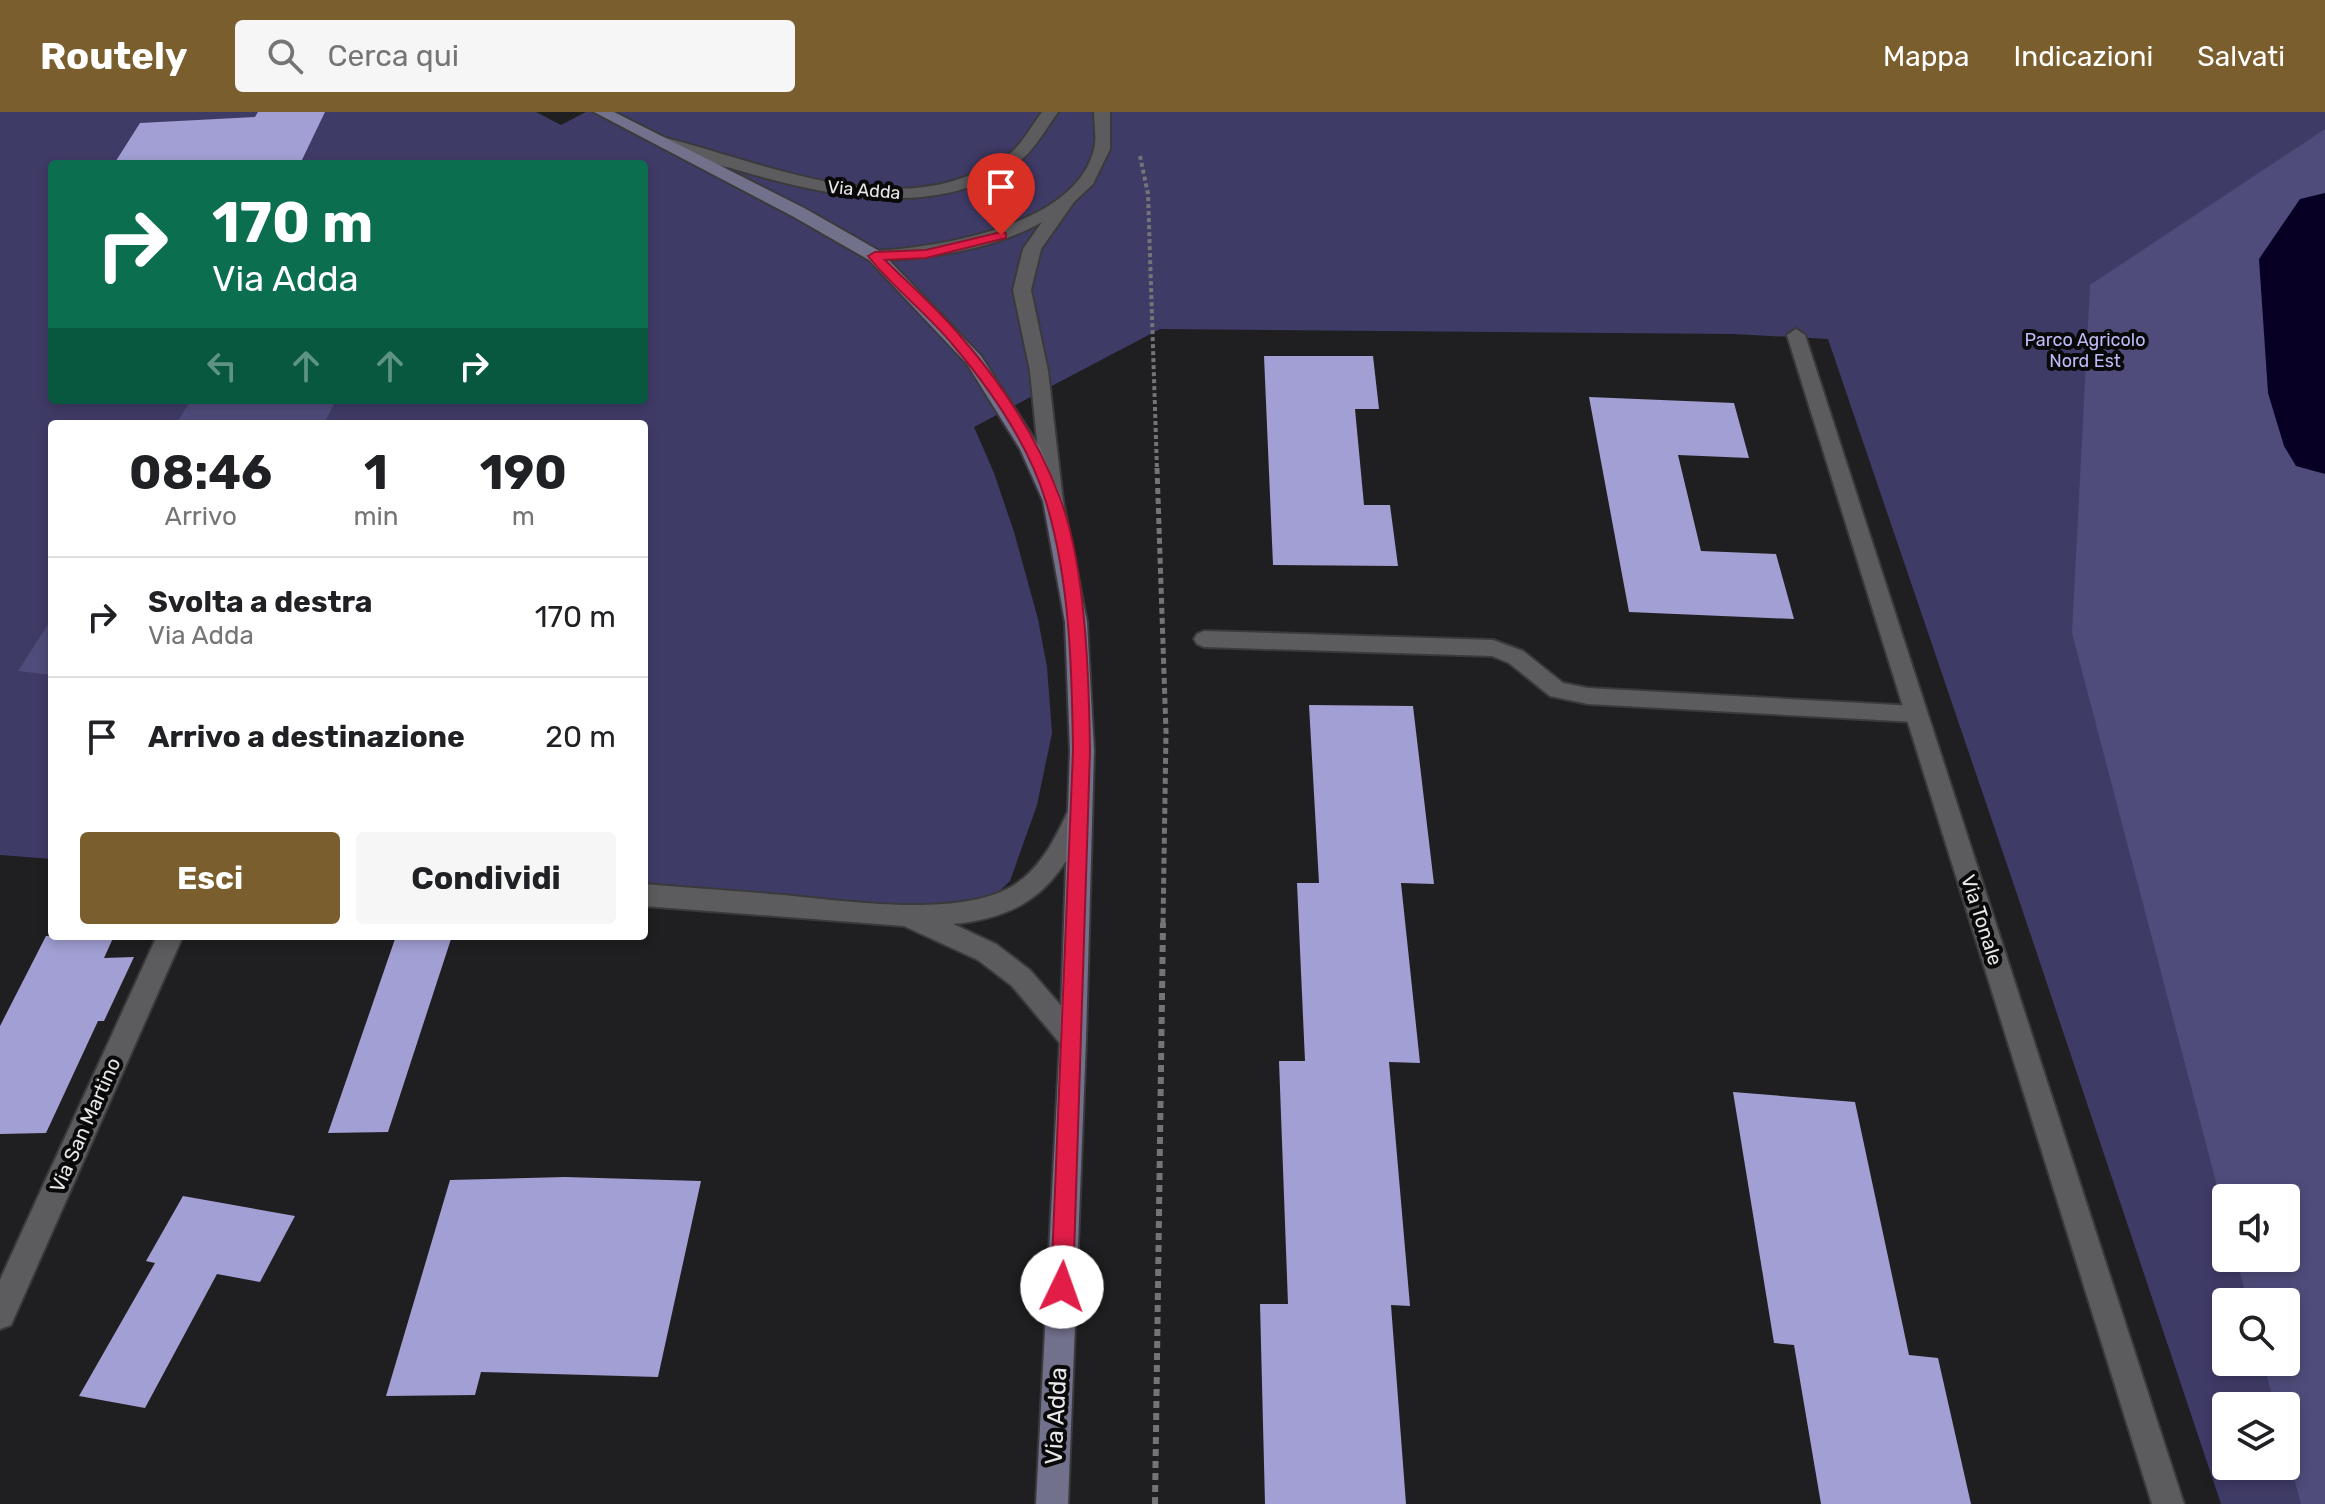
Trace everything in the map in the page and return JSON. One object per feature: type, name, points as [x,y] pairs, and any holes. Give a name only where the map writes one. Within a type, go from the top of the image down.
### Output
[{"type":"street","points":[[602,112],[800,213],[875,256]]},
{"type":"street","name":"Via Adda","points":[[654,140],[796,181],[856,193],[896,195],[952,187],[996,169],[1032,141],[1050,112]]},
{"type":"street","name":"Via Adda","points":[[1052,1504],[1073,1039],[1081,683],[1067,563],[1053,501],[1039,371],[1022,290],[1032,249],[1068,198],[1092,171],[1102,151],[1105,132],[1102,112]]},
{"type":"street","name":"Via Adda","points":[[875,256],[926,254],[975,243],[1024,225],[1068,198]]},
{"type":"street","name":"Via Adda","points":[[875,256],[974,360],[1030,448],[1053,501]]},
{"type":"street","name":"Via Tonale","points":[[1796,335],[2168,1504]]},
{"type":"street","name":"Via Adda","points":[[648,895],[909,916],[968,909],[1015,897],[1035,883],[1050,866],[1078,816]]},
{"type":"street","name":"Via Adda","points":[[909,916],[987,952],[1010,969],[1073,1039]]},
{"type":"street","name":"Via San Martino","points":[[0,1314],[168,940]]},
{"type":"lane","points":[[1204,639],[1493,648],[1516,657],[1557,690],[1588,696],[1916,714]]},
{"type":"path","points":[[1140,153],[1148,194],[1166,732],[1155,1504]]},
{"type":"green space","name":"Parco Agricolo Nord Est","points":[[0,112],[536,112],[561,125],[586,112],[2325,112],[2325,1504],[2221,1504],[2213,1480],[2300,1480],[2300,1392],[2212,1392],[2212,1477],[1828,339],[1733,334],[1160,329],[974,427],[1014,532],[1038,619],[1047,667],[1052,733],[1037,805],[1010,881],[988,902],[921,912],[648,885],[648,420],[48,420],[48,859],[0,855]]},
{"type":"shaded area","points":[[2325,129],[2325,1504],[2301,1504],[2295,1480],[2300,1480],[2300,1392],[2271,1392],[2267,1376],[2300,1376],[2300,1288],[2244,1288],[2240,1272],[2300,1272],[2300,1184],[2217,1184],[2072,633],[2090,285]]},
{"type":"shaded area","points":[[188,404],[334,404],[326,420],[178,420]]},
{"type":"shaded area","points":[[48,624],[48,675],[18,671]]},
{"type":"building","points":[[258,112],[325,112],[302,160],[117,160],[140,123],[255,117]]},
{"type":"building","points":[[1264,356],[1373,356],[1379,409],[1355,409],[1364,505],[1390,505],[1398,566],[1273,565]]},
{"type":"building","points":[[1589,397],[1734,403],[1749,458],[1678,455],[1701,551],[1776,554],[1794,619],[1629,612]]},
{"type":"building","points":[[1309,705],[1413,706],[1434,884],[1401,883],[1420,1063],[1389,1062],[1410,1306],[1391,1305],[1406,1504],[1265,1504],[1260,1304],[1288,1304],[1279,1061],[1305,1061],[1297,883],[1319,883]]},
{"type":"building","points":[[46,936],[48,940],[112,940],[104,958],[134,957],[104,1021],[98,1021],[46,1133],[0,1134],[0,1026]]},
{"type":"building","points":[[395,940],[451,940],[388,1132],[328,1133]]},
{"type":"building","points":[[1733,1092],[1855,1102],[1909,1355],[1938,1358],[1971,1504],[1821,1504],[1794,1345],[1774,1343]]},
{"type":"building","points":[[565,1177],[701,1181],[658,1377],[481,1372],[475,1395],[386,1396],[450,1180]]},
{"type":"building","points":[[183,1196],[295,1216],[260,1282],[217,1274],[145,1408],[79,1396],[155,1263],[146,1261]]},
{"type":"waterway","points":[[2325,214],[2295,259],[2308,393],[2325,446]]},
{"type":"route","points":[[1001,235],[926,254],[875,256],[974,360],[1006,407],[1030,448],[1053,501],[1067,563],[1081,683],[1082,751],[1062,1287]]}]
